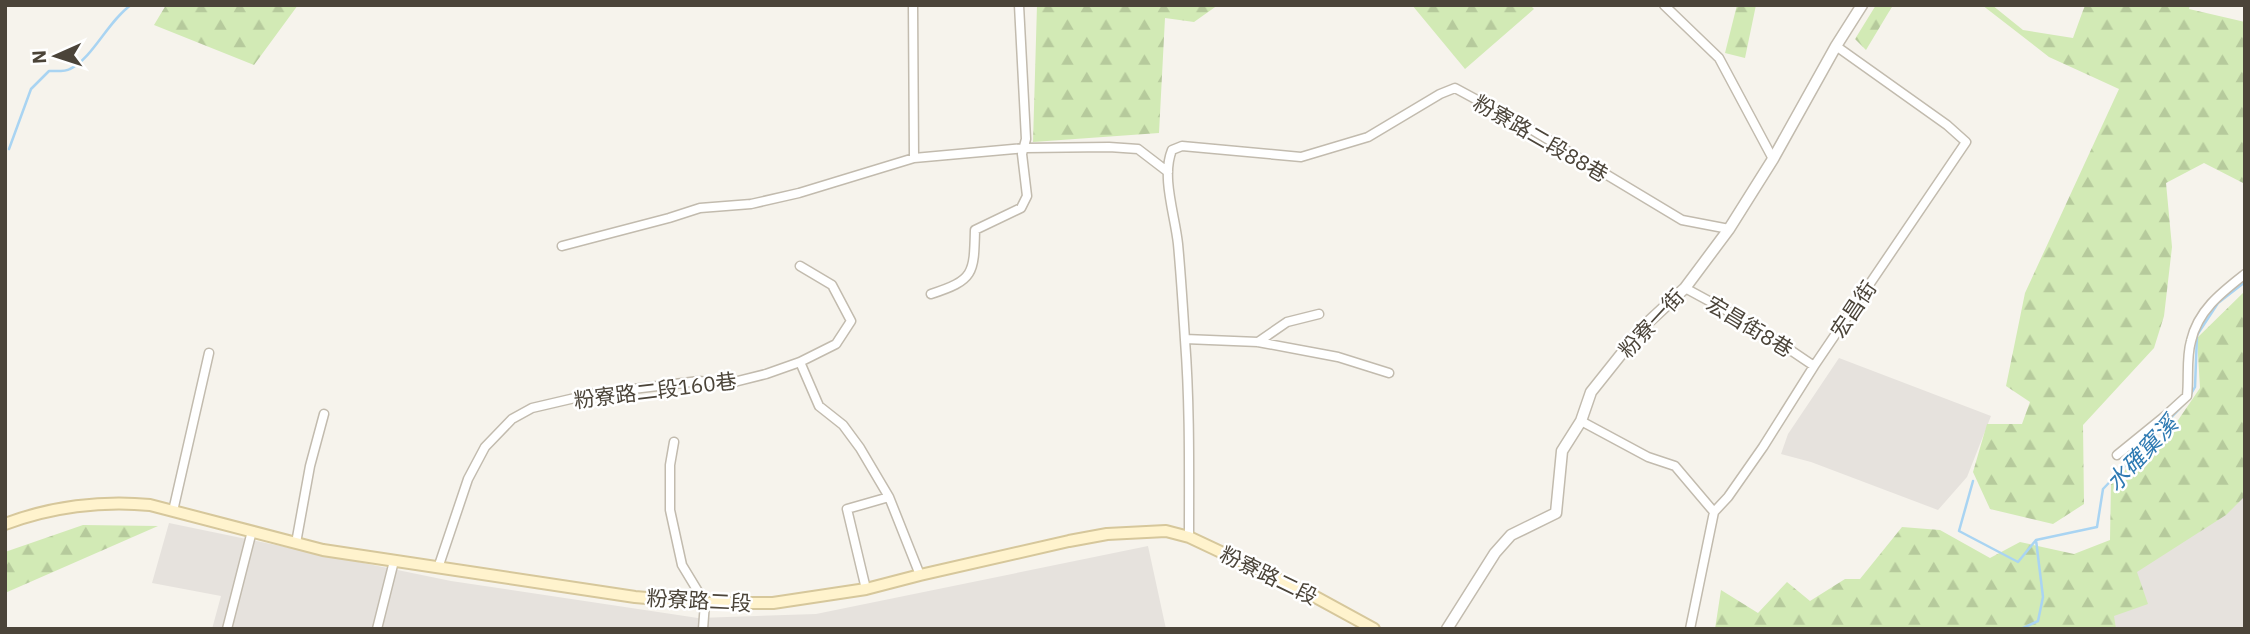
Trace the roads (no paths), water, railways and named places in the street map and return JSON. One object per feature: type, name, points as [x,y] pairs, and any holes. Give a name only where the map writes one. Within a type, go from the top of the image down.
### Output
[{"type":"main road","name":"粉寮路二段","points":[[5,524],[66,508],[125,502],[150,505],[323,550],[635,597],[705,603],[773,603],[866,589],[1107,534],[1166,531],[1189,537],[1310,594],[1374,629]]},
{"type":"street","points":[[913,5],[914,158]]},
{"type":"street","points":[[931,294],[966,279],[974,260],[975,230],[1021,208],[1027,196],[1022,154],[1025,148],[1019,5]]},
{"type":"street","points":[[1664,5],[1719,58],[1773,159]]},
{"type":"street","name":"粉寮一街","points":[[1447,629],[1495,553],[1511,536],[1556,513],[1562,451],[1581,421],[1591,392],[1642,328],[1685,288],[1729,229],[1862,5]]},
{"type":"street","name":"宏昌街","points":[[1690,629],[1714,512],[1728,497],[1763,447],[1814,366],[1966,142],[1947,125],[1836,46]]},
{"type":"street","name":"粉寮路二段88巷","points":[[1168,172],[1172,150],[1182,146],[1301,157],[1345,145],[1368,137],[1440,94],[1455,88],[1529,128],[1682,220],[1729,229]]},
{"type":"street","points":[[562,246],[700,208],[751,204],[799,193],[914,158],[1025,148],[1138,149],[1168,172],[1178,244],[1189,403],[1189,537]]},
{"type":"street","name":"粉寮路二段160巷","points":[[439,568],[468,478],[485,447],[512,419],[532,408],[592,394],[699,380],[726,384],[800,362],[836,344],[850,321],[832,285],[800,266]]},
{"type":"street","points":[[2117,455],[2187,396],[2190,346],[2195,330],[2213,300],[2245,274]]},
{"type":"street","name":"宏昌街8巷","points":[[1685,288],[1755,326],[1814,366]]},
{"type":"street","points":[[1258,342],[1287,322],[1319,314]]},
{"type":"street","points":[[1185,340],[1258,342],[1338,357],[1389,373]]},
{"type":"street","points":[[173,511],[209,353]]},
{"type":"street","points":[[800,362],[819,406],[848,433],[889,497],[920,575]]},
{"type":"street","points":[[296,542],[310,466],[324,414]]},
{"type":"street","points":[[1581,421],[1648,457],[1675,466],[1714,512]]},
{"type":"street","points":[[674,442],[670,465],[670,510],[682,565],[705,603],[703,629]]},
{"type":"street","points":[[866,589],[846,509],[889,497]]},
{"type":"street","points":[[227,629],[252,531]]},
{"type":"street","points":[[377,629],[394,561]]},
{"type":"waterway","points":[[9,149],[31,89],[49,71],[65,71],[78,64],[131,5]]},
{"type":"waterway","name":"水確窠溪","points":[[2191,394],[2195,387],[2197,335],[2218,303],[2245,282]]},
{"type":"waterway","name":"水確窠溪","points":[[2036,540],[2097,527],[2103,489],[2185,403]]},
{"type":"waterway","points":[[1973,481],[1959,531],[2018,562],[2036,540]]},
{"type":"waterway","name":"水確窠溪","points":[[2021,629],[2038,621],[2043,597],[2036,540]]}]
